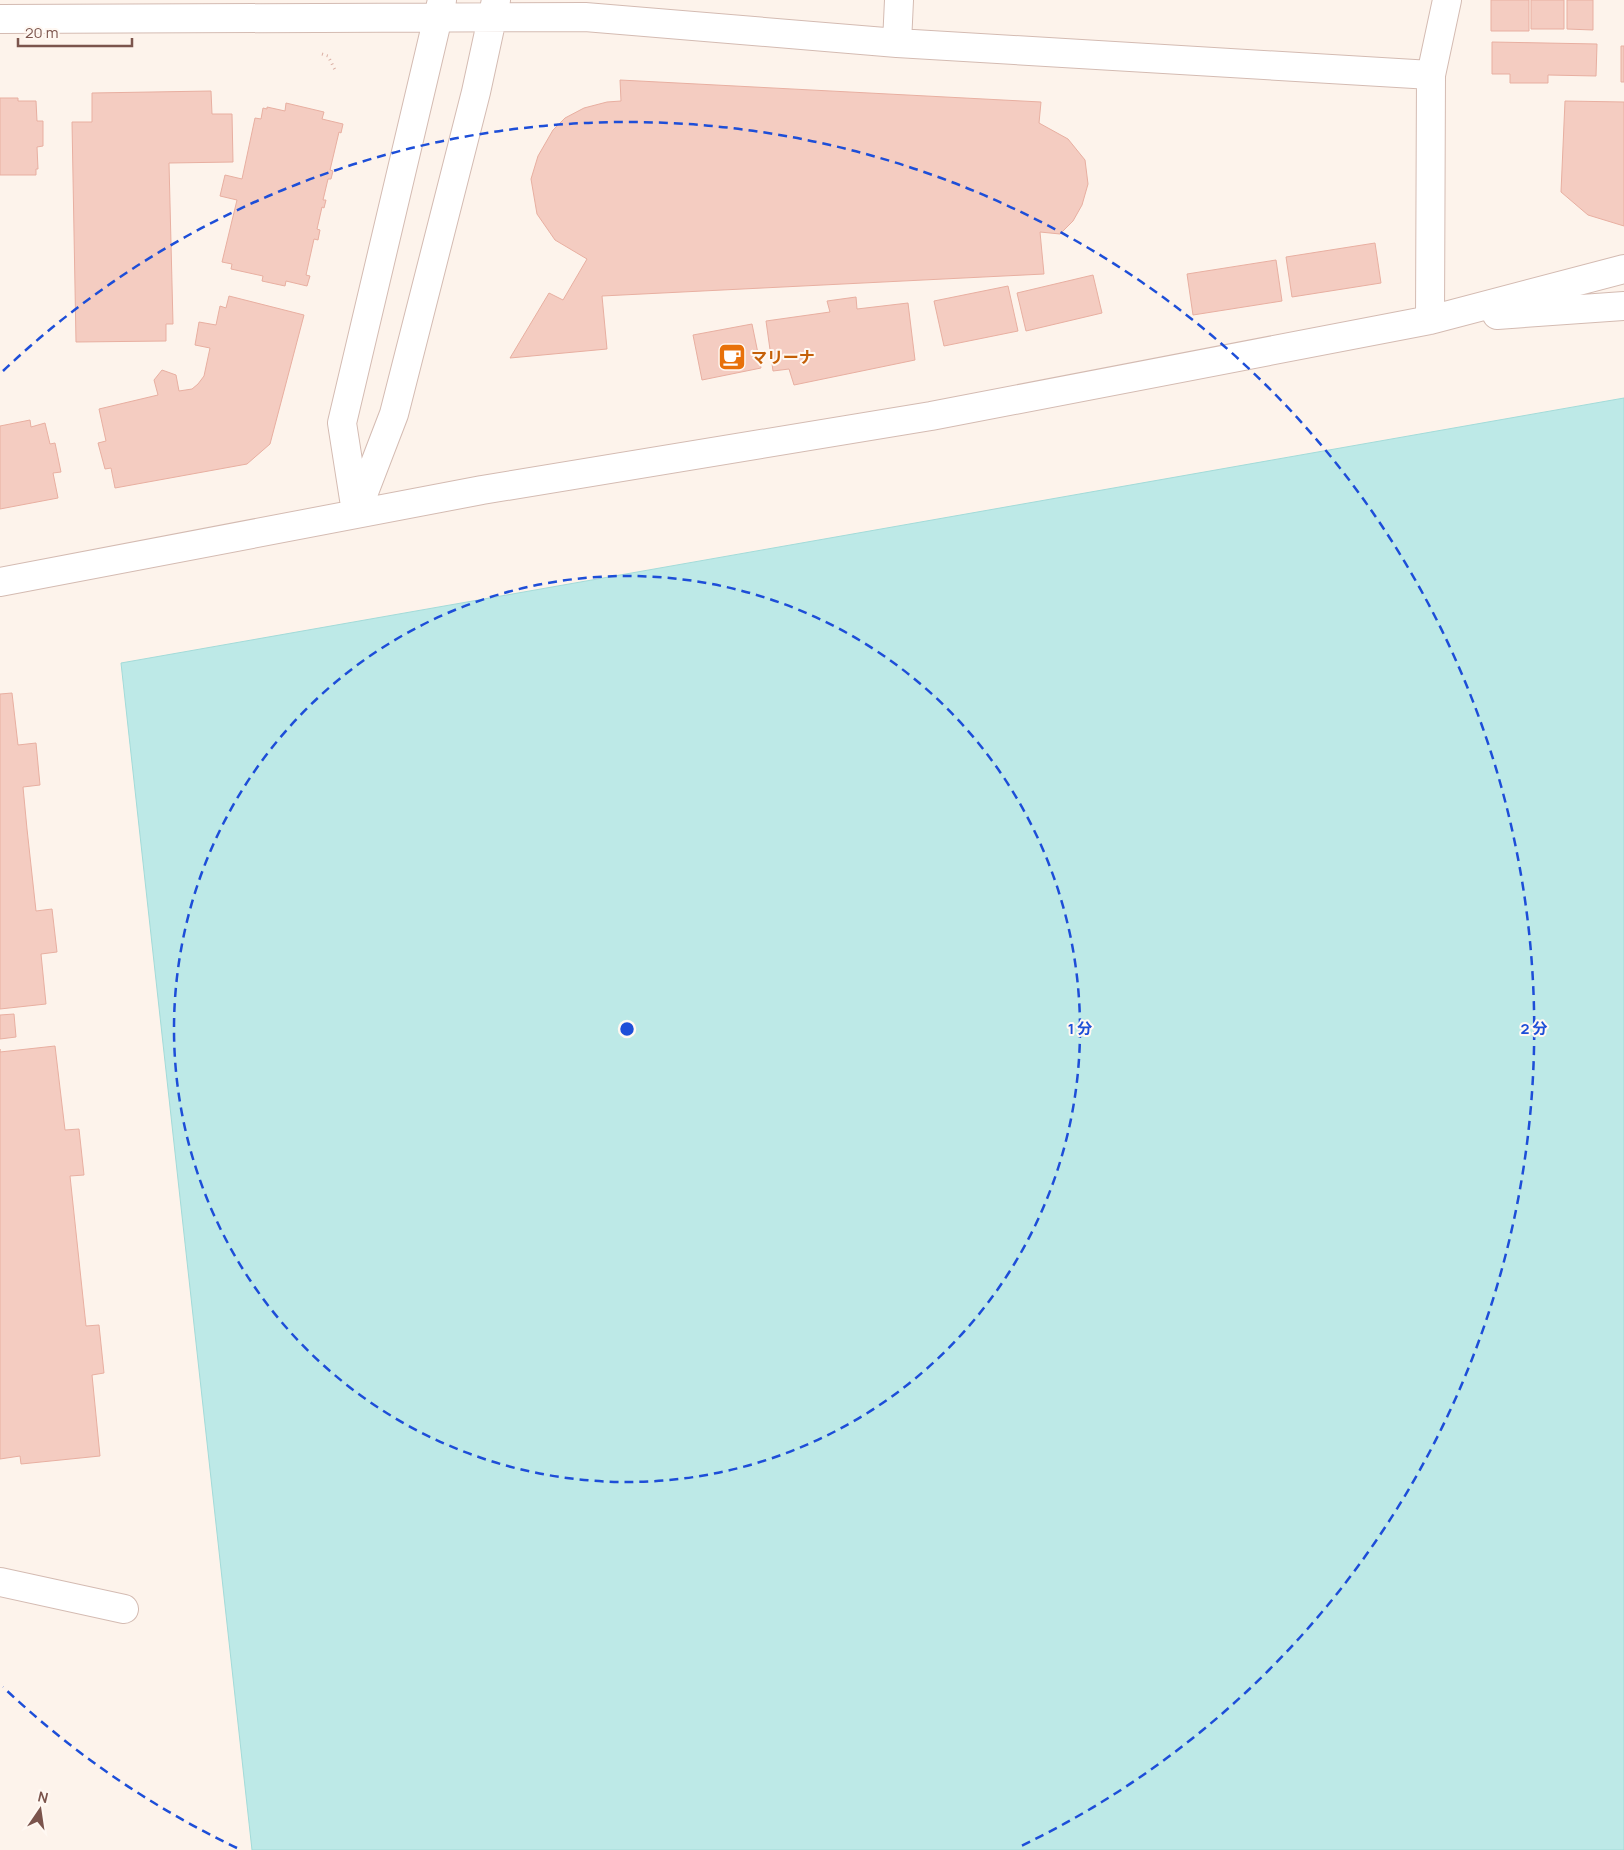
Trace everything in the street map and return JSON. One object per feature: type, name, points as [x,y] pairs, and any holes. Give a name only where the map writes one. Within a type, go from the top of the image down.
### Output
[{"type":"street","points":[[897,43],[899,0]]},
{"type":"street","points":[[1430,320],[1431,75],[1447,0]]},
{"type":"street","points":[[356,513],[394,414],[476,92],[495,8]]},
{"type":"street","points":[[0,19],[495,8],[897,43],[1431,75]]},
{"type":"street","points":[[356,513],[342,423],[440,9]]},
{"type":"street","points":[[0,582],[482,490],[930,416],[1430,320],[1624,269]]},
{"type":"street","points":[[1430,320],[1624,306]]},
{"type":"street","points":[[0,1582],[124,1609]]},
{"type":"path","points":[[328,56],[335,70]]},
{"type":"water","points":[[1624,398],[1624,1850],[252,1850],[121,663]]},
{"type":"building","points":[[1491,0],[1529,0],[1529,31],[1491,31]]},
{"type":"building","points":[[1531,0],[1564,0],[1564,29],[1531,29]]},
{"type":"building","points":[[1567,0],[1593,0],[1593,30],[1567,29]]},
{"type":"building","points":[[1492,42],[1597,44],[1596,76],[1548,75],[1548,83],[1510,83],[1510,74],[1492,74]]},
{"type":"building","points":[[1621,46],[1624,46],[1624,82],[1621,82]]},
{"type":"building","points":[[620,80],[1041,102],[1039,123],[1068,139],[1085,160],[1088,184],[1082,205],[1073,221],[1060,234],[1040,232],[1044,274],[602,296],[607,349],[510,358],[549,293],[563,300],[587,259],[555,240],[537,214],[531,179],[538,156],[553,130],[565,118],[584,108],[607,102],[621,101]]},
{"type":"building","points":[[211,91],[212,114],[232,114],[233,162],[169,163],[173,324],[166,324],[166,341],[76,342],[72,122],[92,122],[92,93]]},
{"type":"building","points":[[0,98],[36,101],[37,121],[43,121],[43,146],[37,147],[38,169],[36,169],[36,175],[0,175]]},
{"type":"building","points":[[1565,101],[1624,102],[1624,226],[1588,215],[1561,192]]},
{"type":"building","points":[[286,103],[324,112],[322,119],[343,124],[341,133],[339,132],[330,170],[333,171],[331,179],[328,179],[323,200],[326,200],[324,208],[322,207],[317,229],[320,230],[318,240],[314,239],[306,275],[310,276],[307,286],[286,281],[285,286],[262,281],[263,276],[231,269],[232,264],[222,262],[237,200],[220,196],[225,175],[242,179],[255,118],[261,119],[263,108],[267,109],[267,107],[285,111]]},
{"type":"building","points":[[1375,243],[1381,283],[1292,297],[1286,257]]},
{"type":"building","points":[[1276,260],[1282,301],[1193,315],[1187,274]]},
{"type":"building","points":[[1093,275],[1102,313],[1026,331],[1017,293]]},
{"type":"building","points":[[1008,286],[1018,331],[944,346],[934,301]]},
{"type":"building","points":[[229,296],[304,315],[270,444],[247,464],[115,488],[111,468],[105,469],[98,443],[106,441],[99,409],[158,395],[154,380],[162,370],[176,375],[179,391],[192,389],[198,384],[204,376],[210,348],[195,345],[199,322],[216,325],[220,306],[226,308]]},
{"type":"building","points":[[856,297],[857,309],[908,303],[915,360],[794,385],[789,369],[773,371],[766,321],[830,312],[827,301]]},
{"type":"building","points":[[752,324],[761,368],[702,380],[693,335]]},
{"type":"building","points":[[30,420],[31,427],[45,423],[50,444],[55,443],[61,472],[53,473],[58,498],[0,509],[0,426]]},
{"type":"building","points":[[12,693],[18,745],[36,743],[40,785],[23,787],[27,829],[36,911],[52,909],[57,952],[41,954],[46,1004],[0,1009],[0,694]]},
{"type":"building","points":[[14,1014],[16,1037],[0,1039],[0,1015]]},
{"type":"building","points":[[55,1046],[65,1130],[79,1129],[84,1175],[70,1176],[86,1326],[99,1325],[104,1373],[92,1375],[100,1456],[21,1464],[20,1456],[0,1459],[0,1052]]},
{"type":"place","name":"マリーナ","points":[[732,357]]}]
